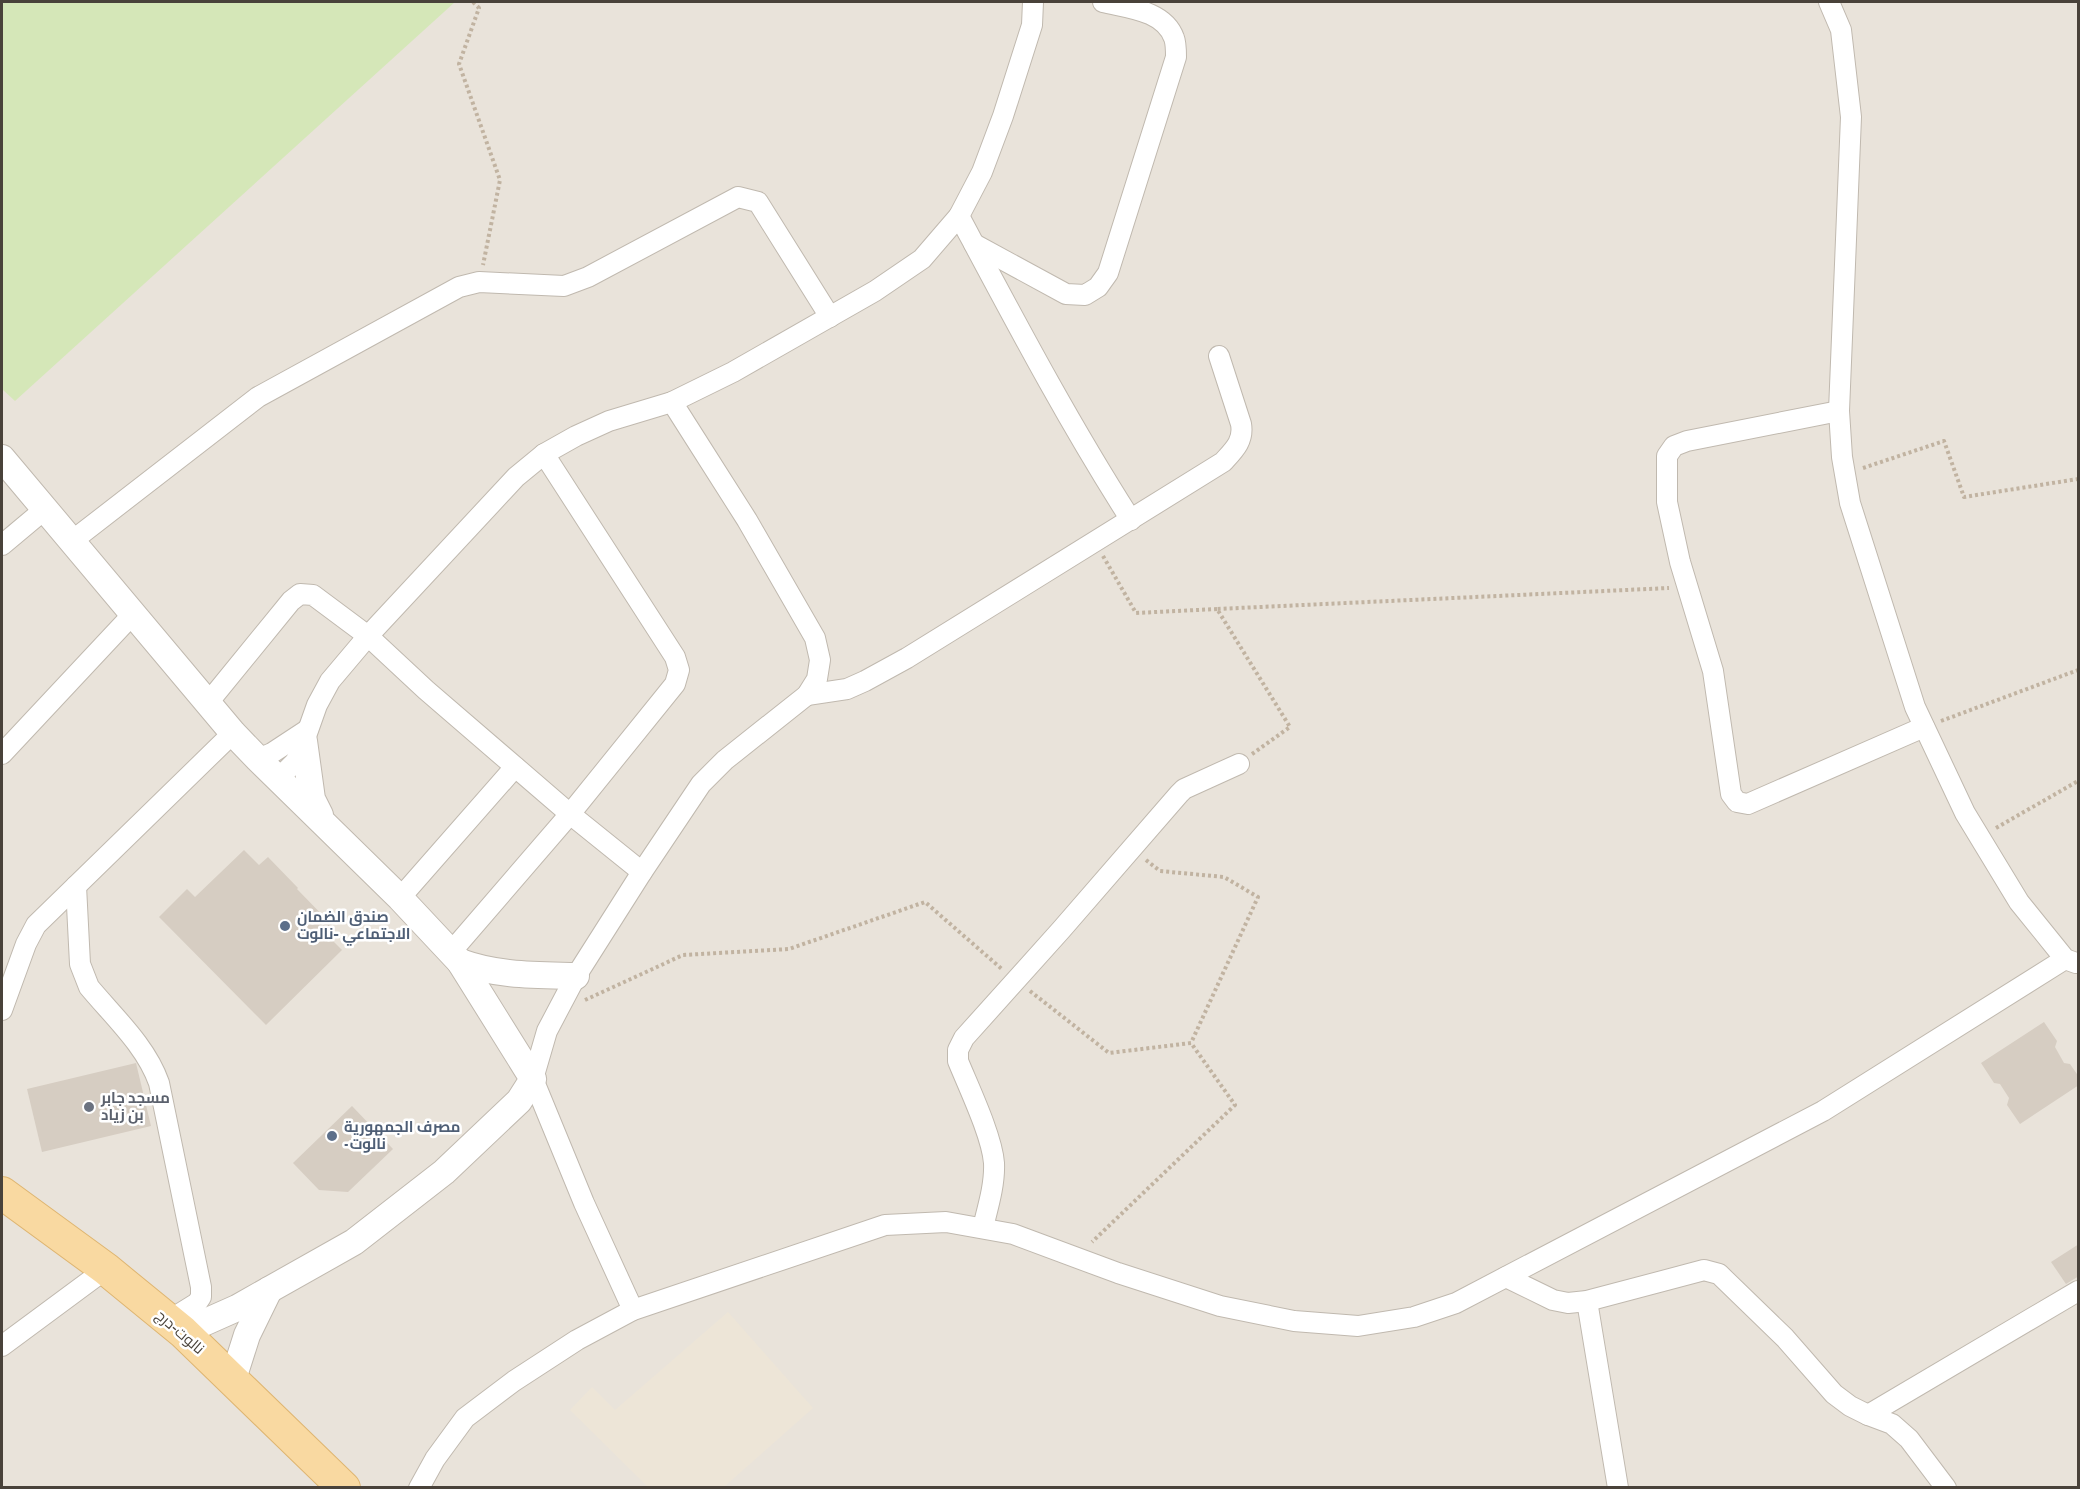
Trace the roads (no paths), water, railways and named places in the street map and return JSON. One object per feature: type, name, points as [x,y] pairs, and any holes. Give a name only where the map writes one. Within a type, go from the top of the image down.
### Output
[{"type":"main road","name":"نالوت-درج","points":[[2,1193],[106,1269],[176,1327],[233,1379],[344,1488]]},
{"type":"street","points":[[278,779],[295,762],[317,705],[330,681],[368,636],[516,477],[544,454],[609,421],[672,402],[733,372],[875,291],[922,259],[959,216],[982,172],[1003,116],[1032,25],[1033,2]]},
{"type":"street","points":[[974,244],[1066,294],[1085,295],[1098,287],[1108,273],[1176,57],[1175,39],[1168,26],[1150,14],[1103,2]]},
{"type":"street","points":[[419,1488],[435,1459],[465,1418],[514,1381],[577,1340],[633,1310],[885,1225],[946,1222],[1014,1234],[1220,1306],[1294,1321],[1358,1326],[1413,1317],[1456,1303],[1822,1111],[2072,961],[2019,903],[1965,813],[1915,707],[1850,504],[1839,411],[1851,117],[1841,30],[1829,2]]},
{"type":"street","points":[[72,541],[258,396],[459,287],[479,282],[564,286],[588,277],[738,197],[758,202],[830,317]]},
{"type":"street","points":[[959,216],[1023,338],[1093,460],[1131,520]]},
{"type":"street","points":[[807,695],[836,692],[865,681],[907,658],[1215,468],[1238,446],[1243,435],[1219,356]]},
{"type":"street","points":[[176,1327],[237,1308],[354,1242],[444,1172],[519,1101],[533,1079],[547,1031],[576,976],[701,784],[724,760],[807,695],[817,679],[820,660],[814,638],[747,520],[672,402]]},
{"type":"street","points":[[1839,411],[1687,441],[1674,446],[1667,456],[1667,502],[1680,561],[1713,671],[1731,794],[1737,802],[1748,804],[1924,727]]},
{"type":"street","points":[[455,957],[675,684],[680,670],[675,657],[544,454]]},
{"type":"street","points":[[2,458],[233,733],[400,898],[455,957],[533,1079],[584,1203],[633,1310]]},
{"type":"street","points":[[2,545],[45,508]]},
{"type":"street","points":[[207,704],[291,601],[300,594],[314,595],[368,636],[515,767],[642,872]]},
{"type":"street","points":[[2,754],[133,615]]},
{"type":"street","points":[[2,1010],[26,944],[36,925],[233,733]]},
{"type":"street","points":[[258,759],[306,736]]},
{"type":"street","points":[[306,736],[312,799],[326,826]]},
{"type":"street","points":[[983,1227],[994,1174],[994,1160],[989,1140],[958,1061],[958,1050],[964,1038],[1184,789],[1239,764]]},
{"type":"street","points":[[400,898],[515,767]]},
{"type":"street","points":[[76,886],[80,964],[83,975],[89,987],[143,1051],[159,1083],[201,1287],[201,1297],[176,1327]]},
{"type":"street","points":[[455,957],[484,971],[522,975],[576,976]]},
{"type":"street","points":[[2,1346],[106,1269]]},
{"type":"street","points":[[1506,1277],[1553,1300],[1568,1303],[1587,1301],[1704,1270],[1719,1274],[1785,1338],[1834,1394],[1850,1406],[1892,1424],[1909,1439],[1946,1488]]},
{"type":"street","points":[[233,1379],[247,1335],[269,1290]]},
{"type":"street","points":[[1868,1415],[2079,1291]]},
{"type":"street","points":[[1587,1301],[1618,1488]]},
{"type":"place","name":"صندق الضمان الاجتماعي -نالوت","points":[[285,926]]},
{"type":"place","name":"مسجد جابر بن زياد","points":[[89,1107]]},
{"type":"place","name":"مصرف الجمهورية -نالوت","points":[[332,1136]]}]
